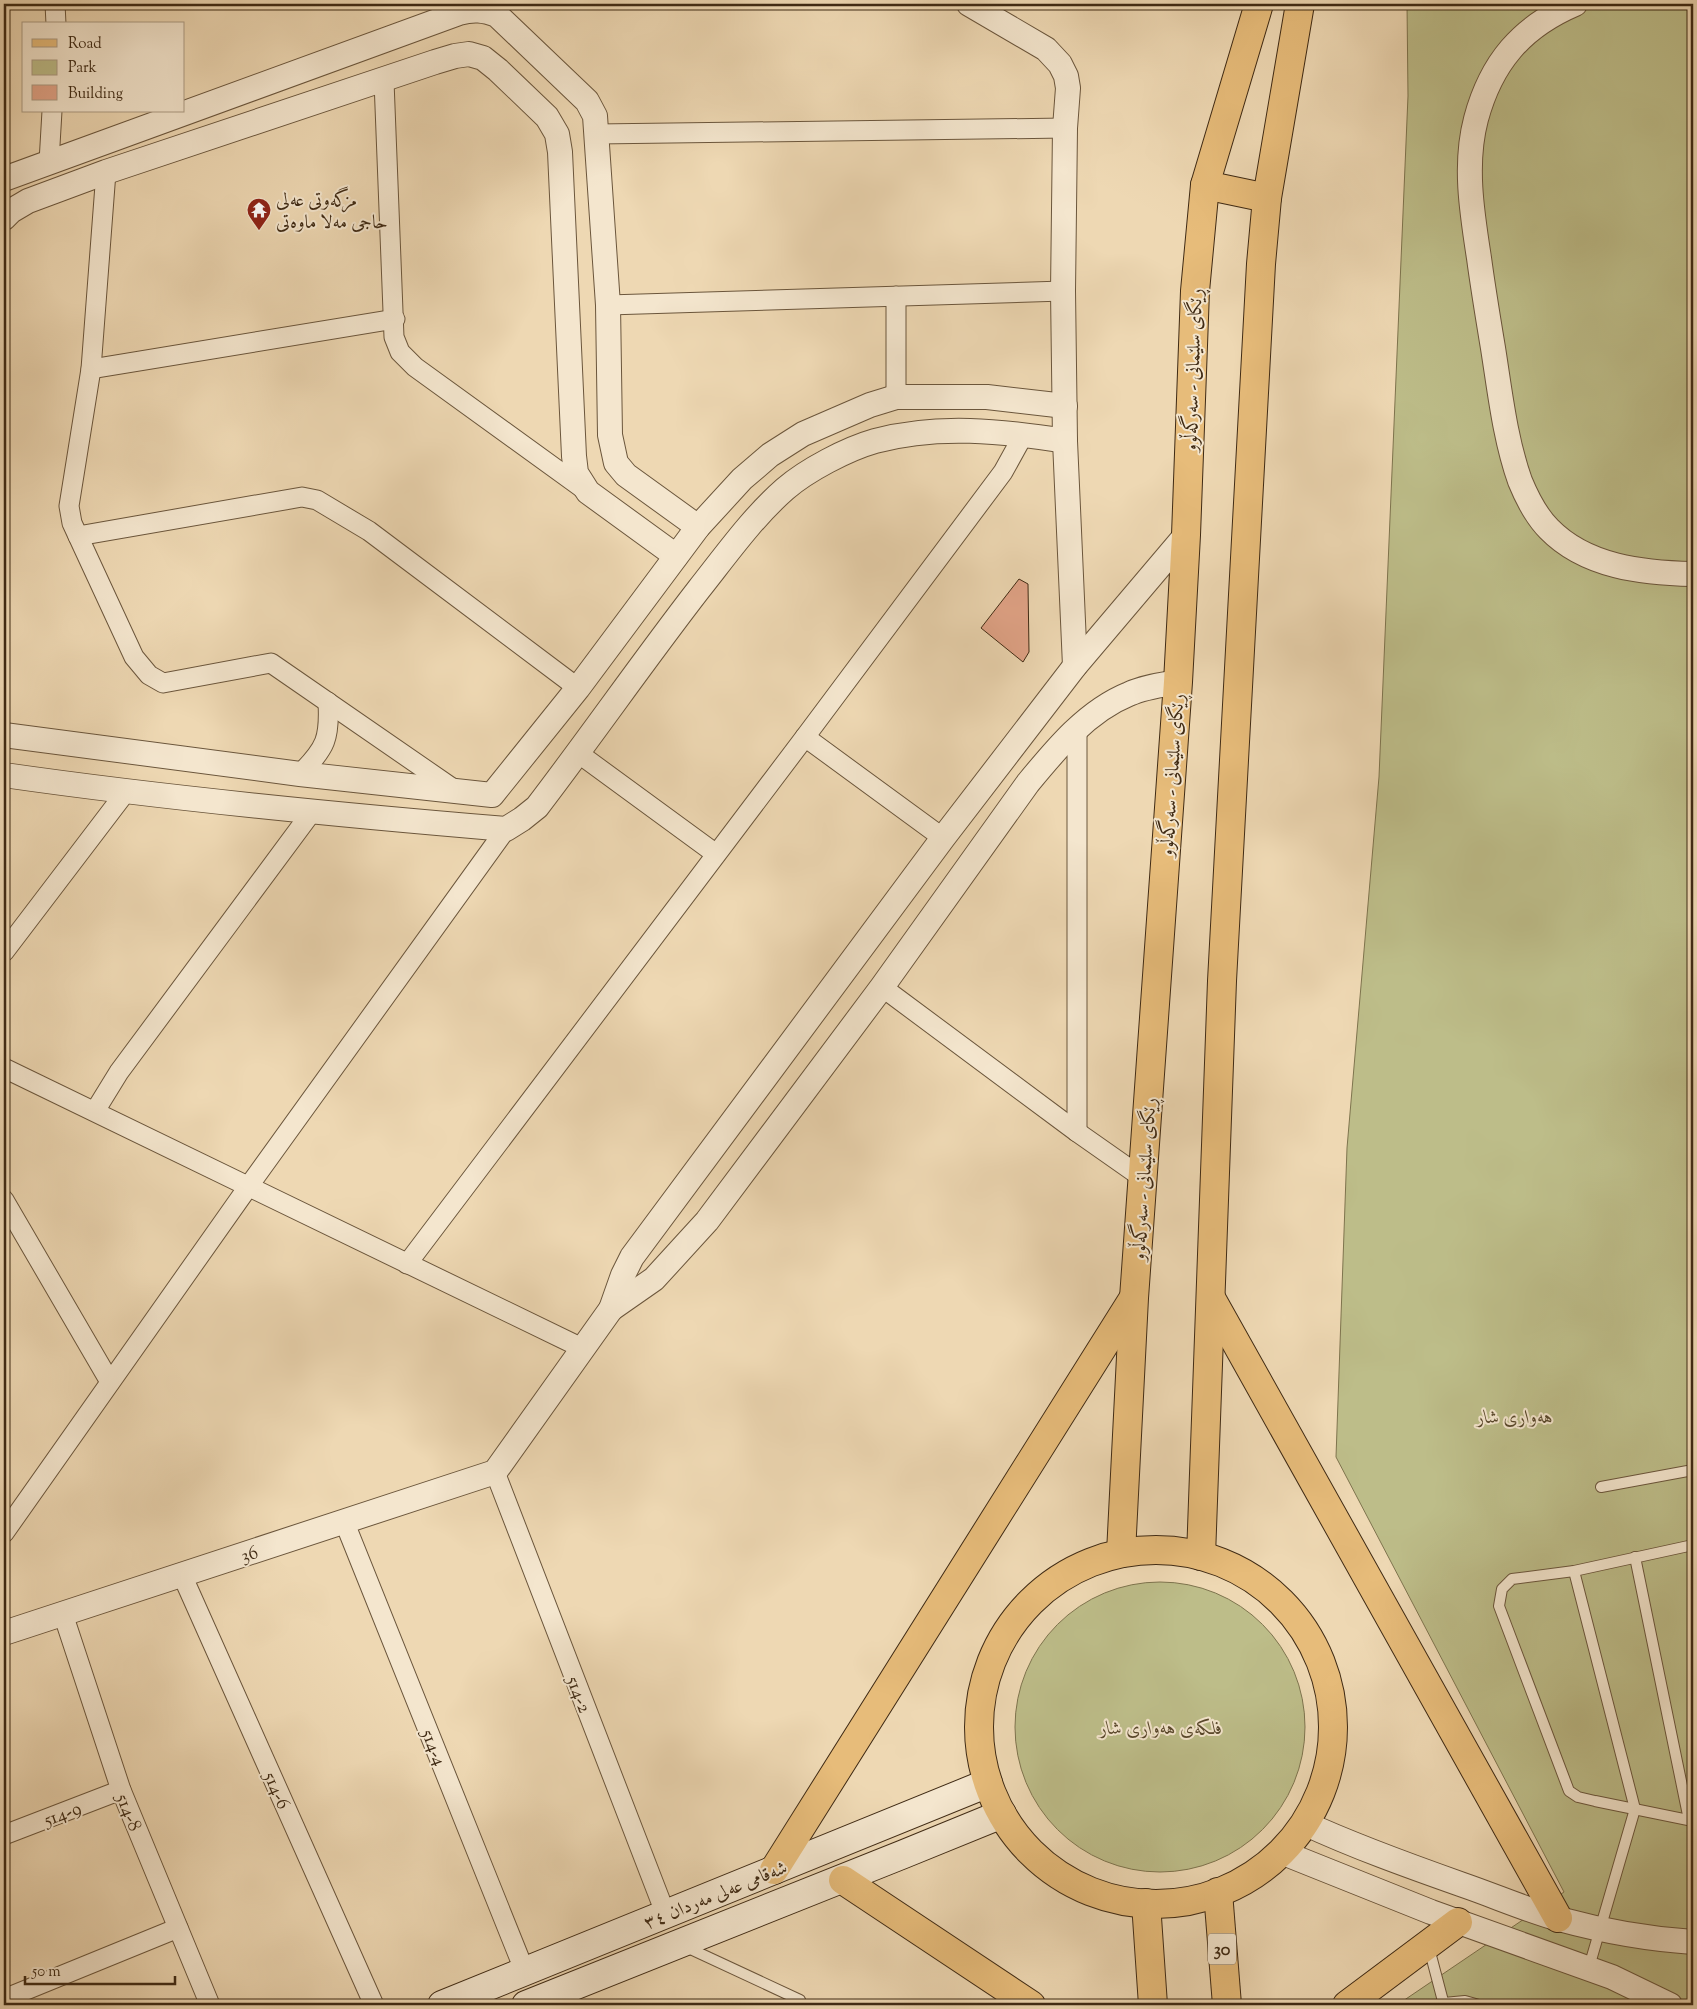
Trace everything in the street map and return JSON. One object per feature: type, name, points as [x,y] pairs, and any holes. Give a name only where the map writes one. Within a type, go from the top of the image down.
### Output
[{"type":"main road","name":"ڕێگای سلێمانی - سەرگەڵوو","points":[[1121,1553],[1134,1298],[1144,1180],[1178,682],[1186,535],[1195,291],[1205,185],[1259,4]]},
{"type":"main road","points":[[1201,1556],[1222,982],[1261,264],[1267,198],[1300,4]]},
{"type":"main road","points":[[1205,185],[1267,198]]},
{"type":"main road","points":[[774,1870],[1134,1298]]},
{"type":"main road","points":[[1211,1298],[1558,1918]]},
{"type":"main road","points":[[1162,1550],[1201,1556],[1227,1565],[1252,1578],[1274,1595],[1293,1615],[1309,1638],[1321,1663],[1329,1690],[1332,1745],[1327,1772],[1318,1798],[1304,1822],[1281,1852],[1255,1872],[1218,1892],[1194,1899],[1170,1903],[1146,1903],[1117,1899],[1089,1890],[1062,1876],[1039,1859],[1018,1838],[1002,1814],[988,1783],[981,1754],[978,1724],[981,1694],[989,1665],[1002,1638],[1019,1613],[1041,1592],[1065,1574],[1092,1561],[1121,1553],[1162,1550]]},
{"type":"main road","name":"شەقامی عەلی مەردان ٣٤","points":[[442,2005],[988,1783]]},
{"type":"main road","name":"شەقامی عەلی مەردان ٣٤","points":[[526,2005],[774,1905],[843,1880],[1002,1814]]},
{"type":"main road","points":[[843,1880],[1031,2005]]},
{"type":"main road","name":"30","points":[[1218,1892],[1227,2005]]},
{"type":"main road","points":[[1146,1903],[1153,2005]]},
{"type":"main road","points":[[1347,2005],[1458,1922]]},
{"type":"street","points":[[55,4],[56,22]]},
{"type":"street","points":[[969,4],[1046,49],[1054,56],[1066,76],[1068,88],[1064,128],[1063,291],[1065,441],[1075,666]]},
{"type":"street","points":[[1575,4],[1537,25],[1508,50],[1488,85],[1473,131],[1471,177],[1475,228],[1506,425],[1520,480],[1528,500],[1549,529],[1562,541],[1588,556],[1618,566],[1651,572],[1693,574]]},
{"type":"street","points":[[4,179],[460,13],[485,7],[507,23],[587,101],[595,116],[608,305],[610,435],[616,463],[626,475],[698,527]]},
{"type":"street","points":[[5,216],[28,201],[106,172],[455,56],[468,54],[483,58],[547,116],[558,134],[574,456],[576,473],[588,492]]},
{"type":"street","points":[[384,80],[395,318],[394,337],[400,352],[415,367],[676,556]]},
{"type":"street","points":[[49,162],[52,112]]},
{"type":"street","points":[[597,134],[1064,128]]},
{"type":"street","points":[[102,143],[106,172],[91,369],[69,506],[72,523],[134,657],[149,675],[163,683],[271,663],[455,790],[506,829]]},
{"type":"street","points":[[608,305],[1063,291]]},
{"type":"street","points":[[896,296],[896,397]]},
{"type":"street","points":[[91,369],[395,318]]},
{"type":"street","points":[[4,735],[300,774],[492,795],[578,688],[698,527],[742,479],[770,455],[803,434],[870,405],[896,397],[978,396],[1065,406]]},
{"type":"street","points":[[407,1264],[805,737],[1002,472],[1024,434],[1024,400]]},
{"type":"street","points":[[4,1533],[248,1187],[506,829],[522,819],[537,806],[662,637],[745,530],[786,488],[832,458],[874,442],[913,434],[950,430],[985,430],[1065,441]]},
{"type":"street","points":[[78,536],[302,497],[317,500],[369,531],[578,688]]},
{"type":"street","points":[[654,540],[676,511]]},
{"type":"street","points":[[495,1472],[611,1309],[623,1275],[632,1257],[943,838],[1075,666],[1186,535]]},
{"type":"street","points":[[611,1309],[654,1279],[707,1221],[882,987],[1028,783],[1054,751],[1101,709],[1129,694],[1178,682]]},
{"type":"street","points":[[300,774],[312,762],[328,734],[328,702]]},
{"type":"street","points":[[1077,729],[1077,1132]]},
{"type":"street","points":[[805,737],[943,838]]},
{"type":"street","points":[[578,752],[716,854]]},
{"type":"street","points":[[4,775],[125,793],[311,813],[506,829]]},
{"type":"street","points":[[4,952],[125,793]]},
{"type":"street","points":[[95,1111],[119,1072],[311,813]]},
{"type":"street","points":[[882,987],[1144,1180]]},
{"type":"street","points":[[4,1068],[584,1349]]},
{"type":"street","points":[[4,1200],[10,1224],[110,1382]]},
{"type":"street","name":"36","points":[[4,1633],[495,1472]]},
{"type":"street","name":"514-2","points":[[495,1472],[666,1915]]},
{"type":"street","name":"514-4","points":[[344,1521],[525,1972]]},
{"type":"street","name":"514-6","points":[[182,1574],[374,2005]]},
{"type":"street","name":"514-8","points":[[62,1614],[121,1790],[210,2005]]},
{"type":"street","name":"514-9","points":[[4,1835],[121,1790]]},
{"type":"street","points":[[1304,1822],[1341,1840],[1558,1918],[1600,1929],[1650,1938],[1693,1942]]},
{"type":"street","points":[[1281,1852],[1458,1922],[1589,1967],[1631,1985],[1670,2005]]},
{"type":"street","points":[[1458,1922],[1471,1888]]},
{"type":"street","points":[[4,1998],[178,1928]]},
{"type":"lane","points":[[1601,1487],[1693,1470]]},
{"type":"lane","points":[[1635,1558],[1691,1820],[1578,1797],[1569,1791],[1499,1606],[1502,1589],[1512,1579],[1574,1571],[1635,1558],[1693,1546]]},
{"type":"lane","points":[[1574,1571],[1635,1809],[1589,1967]]},
{"type":"lane","points":[[678,1944],[800,2000],[802,2005]]},
{"type":"lane","points":[[1428,1944],[1444,2004],[1465,2001],[1479,2005]]},
{"type":"green space","name":"هەواری شار","points":[[1407,4],[1693,4],[1693,2005],[1397,2005],[1564,1892],[1336,1457],[1347,1148],[1379,777],[1408,96]]},
{"type":"green space","name":"فلکەی هەواری شار","points":[[1160,1582],[1188,1585],[1216,1593],[1241,1606],[1263,1624],[1281,1646],[1294,1671],[1302,1699],[1305,1727],[1302,1755],[1294,1783],[1281,1808],[1263,1830],[1241,1848],[1216,1861],[1188,1869],[1160,1872],[1132,1869],[1104,1861],[1079,1848],[1057,1830],[1039,1808],[1026,1783],[1018,1755],[1015,1727],[1018,1699],[1026,1671],[1039,1646],[1057,1624],[1079,1606],[1104,1593],[1132,1585]]},
{"type":"building","points":[[1019,579],[1028,584],[1029,652],[1023,662],[981,628]]},
{"type":"place","name":"مزگەوتی عەلی حاجی مەلا ماوەتی","points":[[259,231]]}]
